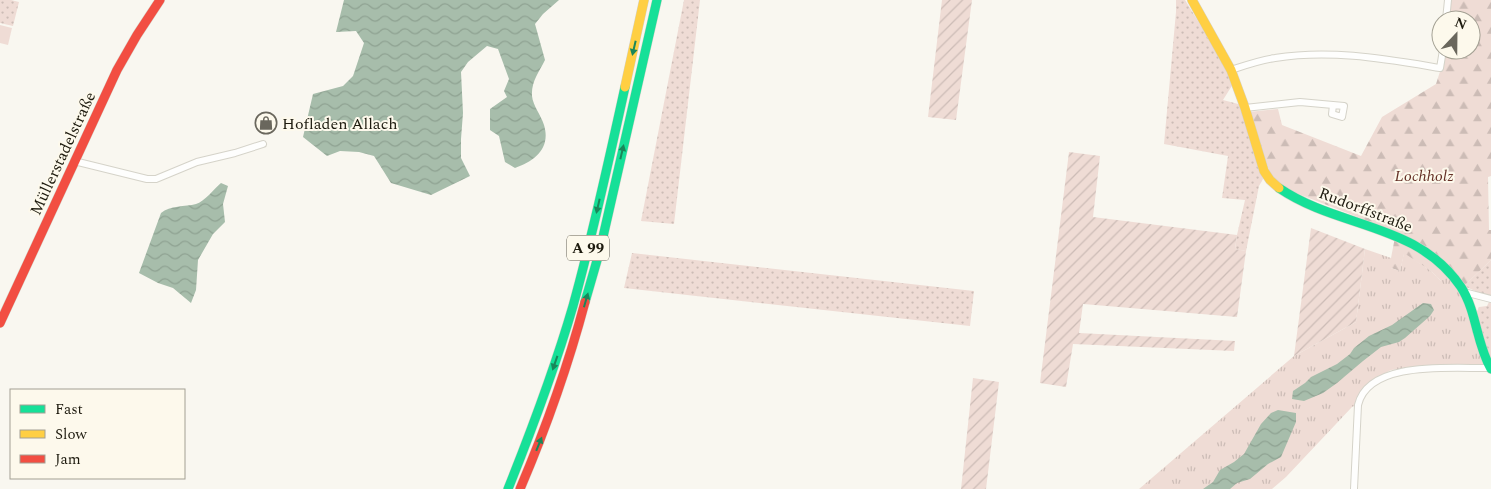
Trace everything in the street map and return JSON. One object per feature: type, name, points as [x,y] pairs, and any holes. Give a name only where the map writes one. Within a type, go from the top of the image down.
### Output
[{"type":"main road","name":"Müllerstadelstraße","points":[[0,324],[117,70],[160,0]]},
{"type":"main road","name":"A 99","points":[[508,489],[529,438],[562,339],[589,246],[644,0]]},
{"type":"main road","name":"A 99","points":[[520,489],[541,439],[573,347],[600,250],[657,0]]},
{"type":"main road","name":"Rudorffstraße","points":[[1192,0],[1231,70],[1264,170],[1272,183],[1328,213],[1410,241],[1435,258],[1464,292],[1471,309],[1480,347],[1491,369]]},
{"type":"street","points":[[1231,70],[1274,58],[1321,54],[1361,56],[1440,68],[1442,60]]},
{"type":"street","points":[[1245,108],[1300,102],[1333,105]]},
{"type":"street","points":[[74,161],[147,179],[156,179],[197,162],[263,144]]},
{"type":"street","points":[[1464,292],[1491,299]]},
{"type":"street","points":[[1354,489],[1358,405],[1365,392],[1383,377],[1401,371],[1491,369]]},
{"type":"green space","points":[[0,0],[19,2],[13,26],[0,23]]},
{"type":"green space","points":[[684,0],[700,0],[674,224],[641,221]]},
{"type":"green space","points":[[942,0],[972,0],[956,120],[928,117]]},
{"type":"green space","points":[[1176,0],[1185,0],[1225,65],[1238,76],[1223,100],[1242,105],[1263,179],[1259,186],[1246,251],[1235,249],[1245,200],[1222,198],[1228,156],[1164,144]]},
{"type":"green space","name":"Lochholz","points":[[1448,0],[1491,0],[1491,176],[1488,177],[1491,260],[1464,286],[1441,281],[1431,271],[1404,254],[1400,271],[1391,268],[1396,232],[1291,191],[1272,179],[1249,112],[1278,109],[1282,125],[1361,156],[1382,117],[1436,84],[1444,60],[1481,60],[1481,10],[1448,10]]},
{"type":"green space","points":[[0,25],[12,28],[8,45],[0,43]]},
{"type":"green space","points":[[1069,152],[1100,156],[1093,217],[1237,235],[1235,249],[1246,251],[1237,317],[1083,304],[1079,333],[1235,341],[1234,351],[1073,344],[1066,387],[1040,383]]},
{"type":"green space","points":[[1311,228],[1365,249],[1356,322],[1294,356]]},
{"type":"green space","points":[[1365,249],[1391,258],[1391,268],[1400,271],[1404,253],[1431,271],[1441,281],[1448,277],[1463,294],[1487,366],[1409,368],[1391,370],[1378,377],[1356,405],[1272,489],[1139,489],[1294,356],[1356,322]]},
{"type":"green space","points":[[632,253],[974,291],[970,326],[624,288]]},
{"type":"green space","points":[[1491,260],[1491,298],[1464,286]]},
{"type":"green space","points":[[1489,302],[1491,303],[1491,365],[1475,316],[1479,307],[1487,306]]},
{"type":"green space","points":[[973,378],[999,382],[986,489],[961,489]]},
{"type":"water","points":[[344,0],[559,0],[535,24],[545,60],[536,77],[532,91],[535,107],[543,121],[546,133],[540,153],[529,162],[515,168],[505,162],[499,136],[490,130],[490,109],[507,97],[504,91],[509,79],[498,49],[487,46],[468,62],[461,72],[463,113],[461,158],[470,176],[431,195],[391,183],[374,156],[359,152],[340,151],[327,156],[303,137],[313,94],[343,86],[353,76],[364,43],[356,31],[336,32]]},
{"type":"water","points":[[221,183],[228,186],[223,204],[225,222],[213,234],[198,260],[196,290],[191,303],[173,288],[139,273],[161,213],[173,207],[199,203]]},
{"type":"water","points":[[1423,303],[1431,304],[1434,310],[1430,316],[1405,338],[1399,342],[1381,347],[1323,393],[1304,401],[1292,399],[1293,391],[1311,377],[1337,364],[1369,336],[1392,325]]},
{"type":"water","points":[[1278,410],[1296,413],[1296,422],[1281,457],[1268,464],[1250,479],[1237,483],[1230,489],[1203,489],[1213,482],[1220,470],[1244,454],[1261,424],[1271,413]]},
{"type":"traffic: fast","points":[[585,302],[600,250],[657,0]]},
{"type":"traffic: fast","points":[[508,489],[543,398],[573,306],[625,87]]},
{"type":"traffic: fast","points":[[1279,188],[1327,212],[1400,238],[1422,250],[1443,266],[1461,287],[1466,297],[1474,317],[1482,349],[1491,369]]},
{"type":"traffic: slow","points":[[625,87],[644,0]]},
{"type":"traffic: slow","points":[[1192,0],[1231,70],[1245,108],[1264,171],[1279,188]]},
{"type":"traffic: jam","points":[[0,323],[117,70],[160,0]]},
{"type":"traffic: jam","points":[[520,489],[556,397],[585,302]]},
{"type":"place","name":"Hofladen Allach","points":[[266,123]]}]
